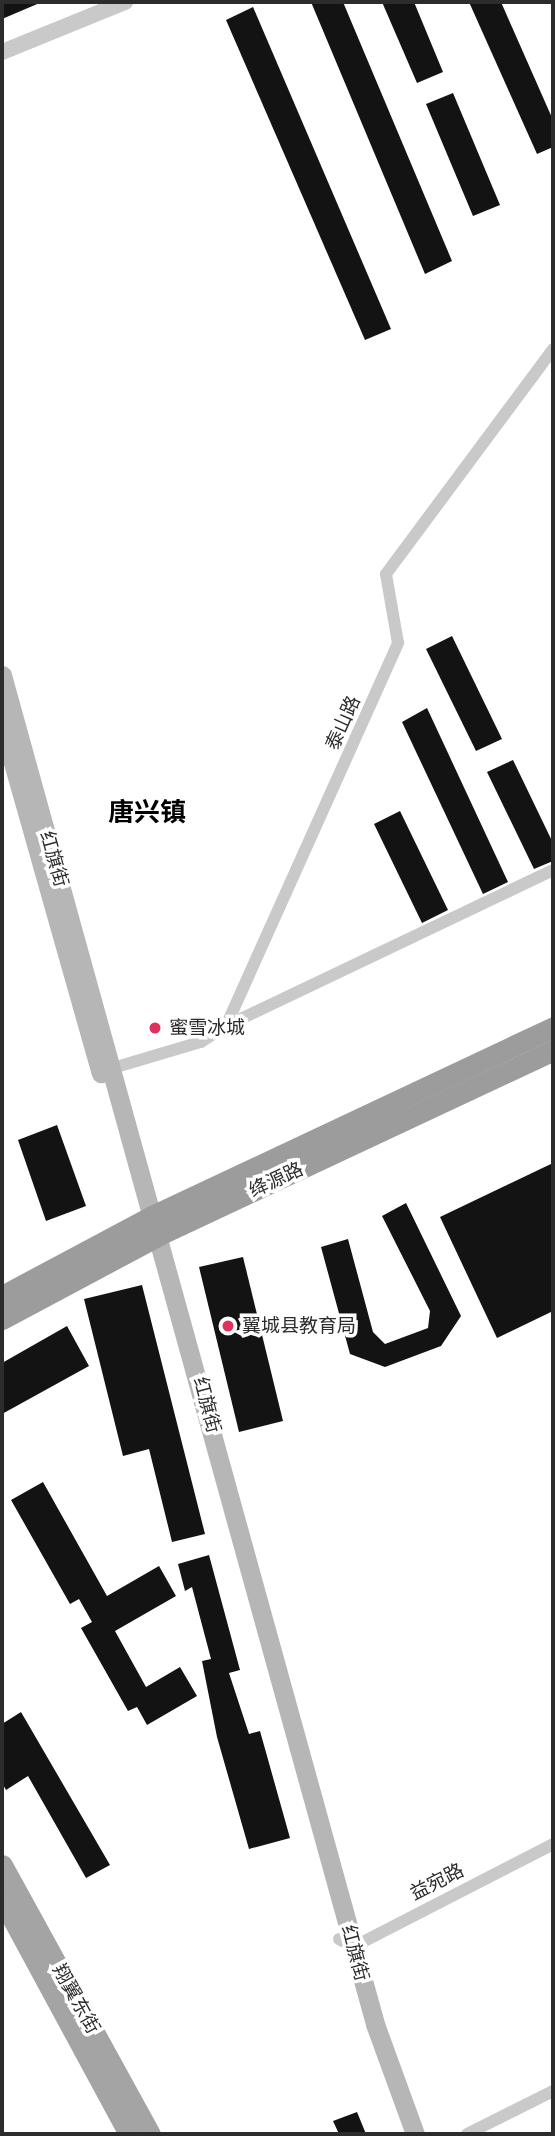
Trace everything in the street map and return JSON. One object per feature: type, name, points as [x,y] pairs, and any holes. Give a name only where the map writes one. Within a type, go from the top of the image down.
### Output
[{"type":"highway","name":"绛源路","points":[[2,1319],[153,1227],[553,1027]]},
{"type":"highway","name":"绛源路","points":[[2,1296],[553,1050]]},
{"type":"main road","name":"红旗街","points":[[2,675],[113,1068],[153,1227],[346,1943],[401,2134]]},
{"type":"main road","name":"红旗街","points":[[2,724],[153,1227]]},
{"type":"main road","name":"翔翼东街","points":[[2,1865],[149,2134]]},
{"type":"main road","name":"翔翼东街","points":[[2,1899],[130,2134]]},
{"type":"main road","name":"红旗街","points":[[346,1943],[415,2134]]},
{"type":"street","points":[[2,52],[125,2]]},
{"type":"street","name":"泰山路","points":[[226,1026],[398,643],[386,574],[553,349]]},
{"type":"street","points":[[113,1068],[201,1042],[226,1026],[553,870]]},
{"type":"street","name":"益宛路","points":[[346,1943],[553,1844]]},
{"type":"street","points":[[467,2134],[553,2091]]},
{"type":"building","points":[[2,2],[42,2],[2,19]]},
{"type":"building","points":[[311,2],[343,2],[452,261],[425,274]]},
{"type":"building","points":[[382,2],[414,2],[443,72],[417,83]]},
{"type":"building","points":[[469,2],[501,2],[553,120],[553,147],[537,154]]},
{"type":"building","points":[[253,7],[391,329],[365,340],[226,20]]},
{"type":"building","points":[[453,93],[500,205],[473,216],[426,104]]},
{"type":"building","points":[[452,636],[502,739],[476,751],[426,649]]},
{"type":"building","points":[[427,708],[508,882],[483,894],[402,722]]},
{"type":"building","points":[[513,760],[553,843],[553,861],[534,869],[487,772]]},
{"type":"building","points":[[400,811],[448,910],[422,923],[374,824]]},
{"type":"building","points":[[57,1125],[86,1206],[46,1221],[18,1140]]},
{"type":"building","points":[[553,1163],[553,1311],[497,1338],[440,1217]]},
{"type":"building","points":[[406,1203],[461,1316],[441,1346],[385,1367],[350,1354],[321,1247],[348,1239],[373,1332],[385,1344],[428,1328],[430,1311],[382,1216]]},
{"type":"building","points":[[243,1257],[283,1421],[239,1432],[199,1267]]},
{"type":"building","points":[[142,1285],[205,1534],[172,1542],[149,1449],[123,1456],[84,1299]]},
{"type":"building","points":[[67,1326],[89,1366],[2,1414],[2,1363]]},
{"type":"building","points":[[43,1482],[107,1596],[159,1566],[176,1596],[115,1631],[146,1687],[180,1667],[197,1696],[147,1725],[137,1707],[128,1711],[81,1628],[92,1622],[79,1599],[70,1604],[11,1500]]},
{"type":"building","points":[[209,1555],[240,1670],[229,1673],[249,1734],[260,1731],[290,1838],[249,1849],[217,1737],[202,1661],[211,1659],[192,1587],[185,1591],[178,1564]]},
{"type":"building","points":[[21,1712],[110,1865],[86,1878],[28,1776],[6,1790],[2,1783],[2,1724]]},
{"type":"building","points":[[357,2112],[366,2134],[339,2134],[333,2121]]},
{"type":"place","name":"蜜雪冰城","points":[[155,1028]]},
{"type":"place","name":"翼城县教育局","points":[[228,1326]]},
{"type":"district","name":"唐兴镇","points":[[147,813]]}]
